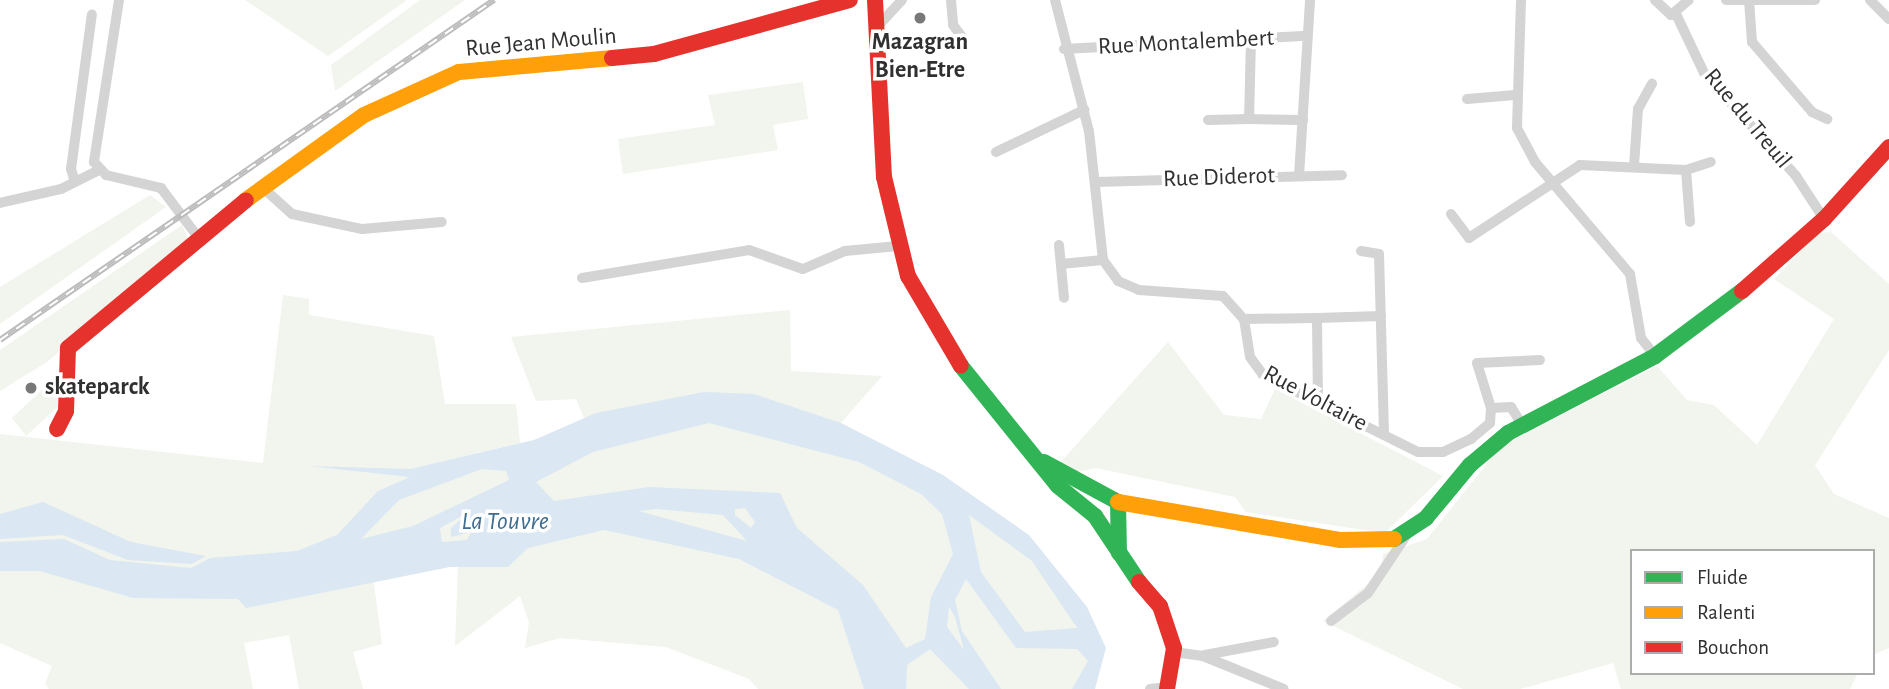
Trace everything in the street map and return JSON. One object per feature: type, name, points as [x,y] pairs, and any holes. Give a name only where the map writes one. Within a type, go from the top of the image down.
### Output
[{"type":"street","points":[[99,170],[95,147],[119,0]]},
{"type":"street","name":"Rue Jean Moulin","points":[[58,429],[66,411],[68,348],[201,241],[262,187],[340,128],[459,72],[653,54],[850,0]]},
{"type":"street","points":[[875,0],[884,177],[898,247],[932,326],[1068,497],[1112,515],[1165,507],[1341,540],[1383,542],[1409,530]]},
{"type":"street","points":[[876,28],[902,0]]},
{"type":"street","points":[[951,0],[953,25],[965,41]]},
{"type":"street","points":[[1055,0],[1064,49],[1084,110],[1096,181],[1103,260],[1129,287],[1210,292],[1233,303],[1244,319],[1381,316]]},
{"type":"street","points":[[1299,176],[1310,0]]},
{"type":"street","points":[[1521,0],[1515,95],[1524,146],[1630,274],[1641,338],[1655,356]]},
{"type":"street","points":[[1654,1],[1676,14],[1689,0]]},
{"type":"street","points":[[1727,0],[1815,0]]},
{"type":"street","points":[[1749,0],[1752,42],[1812,112],[1827,119]]},
{"type":"street","points":[[1870,0],[1889,19]]},
{"type":"street","points":[[75,181],[71,169],[92,14]]},
{"type":"street","name":"Rue du Treuil","points":[[1676,14],[1704,73],[1796,176],[1824,219]]},
{"type":"street","name":"Rue Montalembert","points":[[1064,49],[1307,36]]},
{"type":"street","points":[[1249,119],[1251,40]]},
{"type":"street","points":[[1634,166],[1638,109],[1652,84]]},
{"type":"street","points":[[1468,99],[1515,95]]},
{"type":"street","points":[[996,152],[1084,110]]},
{"type":"street","points":[[1208,120],[1303,120]]},
{"type":"street","points":[[1331,621],[1368,593],[1409,530],[1470,465],[1523,426],[1655,356],[1824,219],[1889,147]]},
{"type":"street","points":[[1451,214],[1469,238],[1580,165],[1686,170],[1711,162]]},
{"type":"street","points":[[0,203],[75,181],[99,170],[161,188],[201,241]]},
{"type":"street","points":[[1686,170],[1690,222]]},
{"type":"street","name":"Rue Diderot","points":[[1096,181],[1342,175]]},
{"type":"street","points":[[262,187],[292,214],[362,229],[442,222]]},
{"type":"street","points":[[1059,245],[1064,298]]},
{"type":"street","points":[[582,278],[749,250],[803,269],[845,251],[898,247]]},
{"type":"street","points":[[1361,251],[1379,254],[1384,435]]},
{"type":"street","points":[[1061,264],[1103,260]]},
{"type":"street","points":[[1317,318],[1318,402]]},
{"type":"street","name":"Rue Voltaire","points":[[1244,319],[1254,365],[1318,402],[1418,452],[1443,452],[1483,430],[1491,408]]},
{"type":"street","points":[[1523,426],[1511,407],[1491,408],[1477,363],[1540,360]]},
{"type":"street","points":[[1038,459],[1112,515],[1119,555],[1164,613],[1174,652],[1167,688],[1150,689]]},
{"type":"street","points":[[1203,656],[1274,642]]},
{"type":"street","points":[[1174,652],[1203,656],[1284,689]]},
{"type":"shaded area","points":[[245,0],[407,0],[328,56]]},
{"type":"shaded area","points":[[420,0],[465,0],[335,91],[331,65]]},
{"type":"shaded area","points":[[803,82],[808,119],[773,125],[778,150],[623,174],[618,139],[715,125],[708,95]]},
{"type":"shaded area","points":[[150,195],[166,207],[0,324],[0,287]]},
{"type":"shaded area","points":[[182,225],[189,241],[47,362],[0,391],[0,350]]},
{"type":"shaded area","points":[[1831,232],[1889,284],[1889,350],[1815,465],[1834,494],[1889,518],[1889,648],[1875,654],[1875,549],[1630,549],[1630,675],[1857,675],[1850,689],[1621,689],[1613,663],[1520,689],[1463,689],[1323,621],[1381,573],[1383,554],[1427,539],[1500,447],[1657,366],[1687,400],[1714,405],[1757,445],[1834,319],[1774,279],[1818,233]]},
{"type":"shaded area","points":[[283,295],[309,299],[309,315],[434,336],[445,404],[516,404],[520,443],[410,469],[363,470],[416,474],[588,428],[576,399],[536,401],[511,337],[790,310],[791,371],[882,376],[841,423],[1013,535],[1045,567],[1092,659],[1089,689],[758,689],[749,679],[666,647],[560,638],[525,648],[529,622],[520,596],[455,646],[458,563],[373,577],[382,644],[353,652],[363,689],[299,689],[289,635],[244,643],[253,689],[49,689],[45,684],[52,666],[0,643],[0,434],[263,463]]},
{"type":"shaded area","points":[[1168,342],[1224,415],[1261,419],[1275,389],[1443,476],[1385,533],[1246,512],[1235,497],[1096,468],[1078,472],[1060,463]]},
{"type":"shaded area","points":[[50,382],[60,405],[26,436],[12,418]]},
{"type":"water","name":"La Touvre","points":[[704,392],[754,394],[841,423],[943,475],[1029,535],[1087,607],[1106,648],[1095,689],[1072,689],[1088,661],[1077,649],[1016,648],[966,579],[955,600],[962,631],[1001,689],[969,689],[930,649],[907,665],[906,689],[864,689],[838,610],[739,559],[604,530],[528,548],[508,567],[450,567],[246,608],[238,599],[133,598],[40,571],[0,571],[0,542],[64,539],[110,560],[191,568],[210,558],[297,551],[337,535],[378,491],[410,477],[308,466],[410,469],[534,440],[596,413]],"holes":[[[709,423],[859,462],[921,494],[942,514],[953,554],[931,597],[925,639],[906,648],[863,585],[797,528],[780,493],[649,487],[554,501],[536,482],[593,452]],[[482,469],[506,471],[509,480],[413,526],[361,539],[399,500]],[[745,508],[755,522],[751,528],[735,515],[735,509]],[[656,509],[723,515],[747,541],[639,511]],[[469,512],[451,528],[451,537],[471,532],[467,540],[442,542],[440,528]],[[969,515],[1032,561],[1077,628],[1025,632],[981,572]],[[949,606],[955,617],[964,650],[947,627]]]},
{"type":"water","points":[[43,502],[131,542],[206,556],[192,564],[128,560],[63,535],[0,539],[0,514]]},
{"type":"railway","points":[[0,340],[494,0]]},
{"type":"traffic: fast","points":[[1394,539],[1426,518],[1470,465],[1508,433],[1655,356],[1742,291]]},
{"type":"traffic: fast","points":[[961,366],[1058,486],[1095,516],[1139,582]]},
{"type":"traffic: fast","points":[[1044,462],[1118,502],[1119,553]]},
{"type":"traffic: slow","points":[[246,200],[364,115],[459,72],[612,58]]},
{"type":"traffic: slow","points":[[1118,502],[1341,540],[1394,539]]},
{"type":"traffic: jam","points":[[612,58],[654,54],[850,0]]},
{"type":"traffic: jam","points":[[875,0],[884,177],[908,276],[961,366]]},
{"type":"traffic: jam","points":[[1742,291],[1824,219],[1889,147]]},
{"type":"traffic: jam","points":[[57,429],[66,411],[68,348],[246,200]]},
{"type":"traffic: jam","points":[[1139,582],[1160,606],[1174,648],[1167,689]]},
{"type":"place","name":"Mazagran Bien-Etre","points":[[920,18]]},
{"type":"place","name":"skateparck","points":[[31,388]]}]
